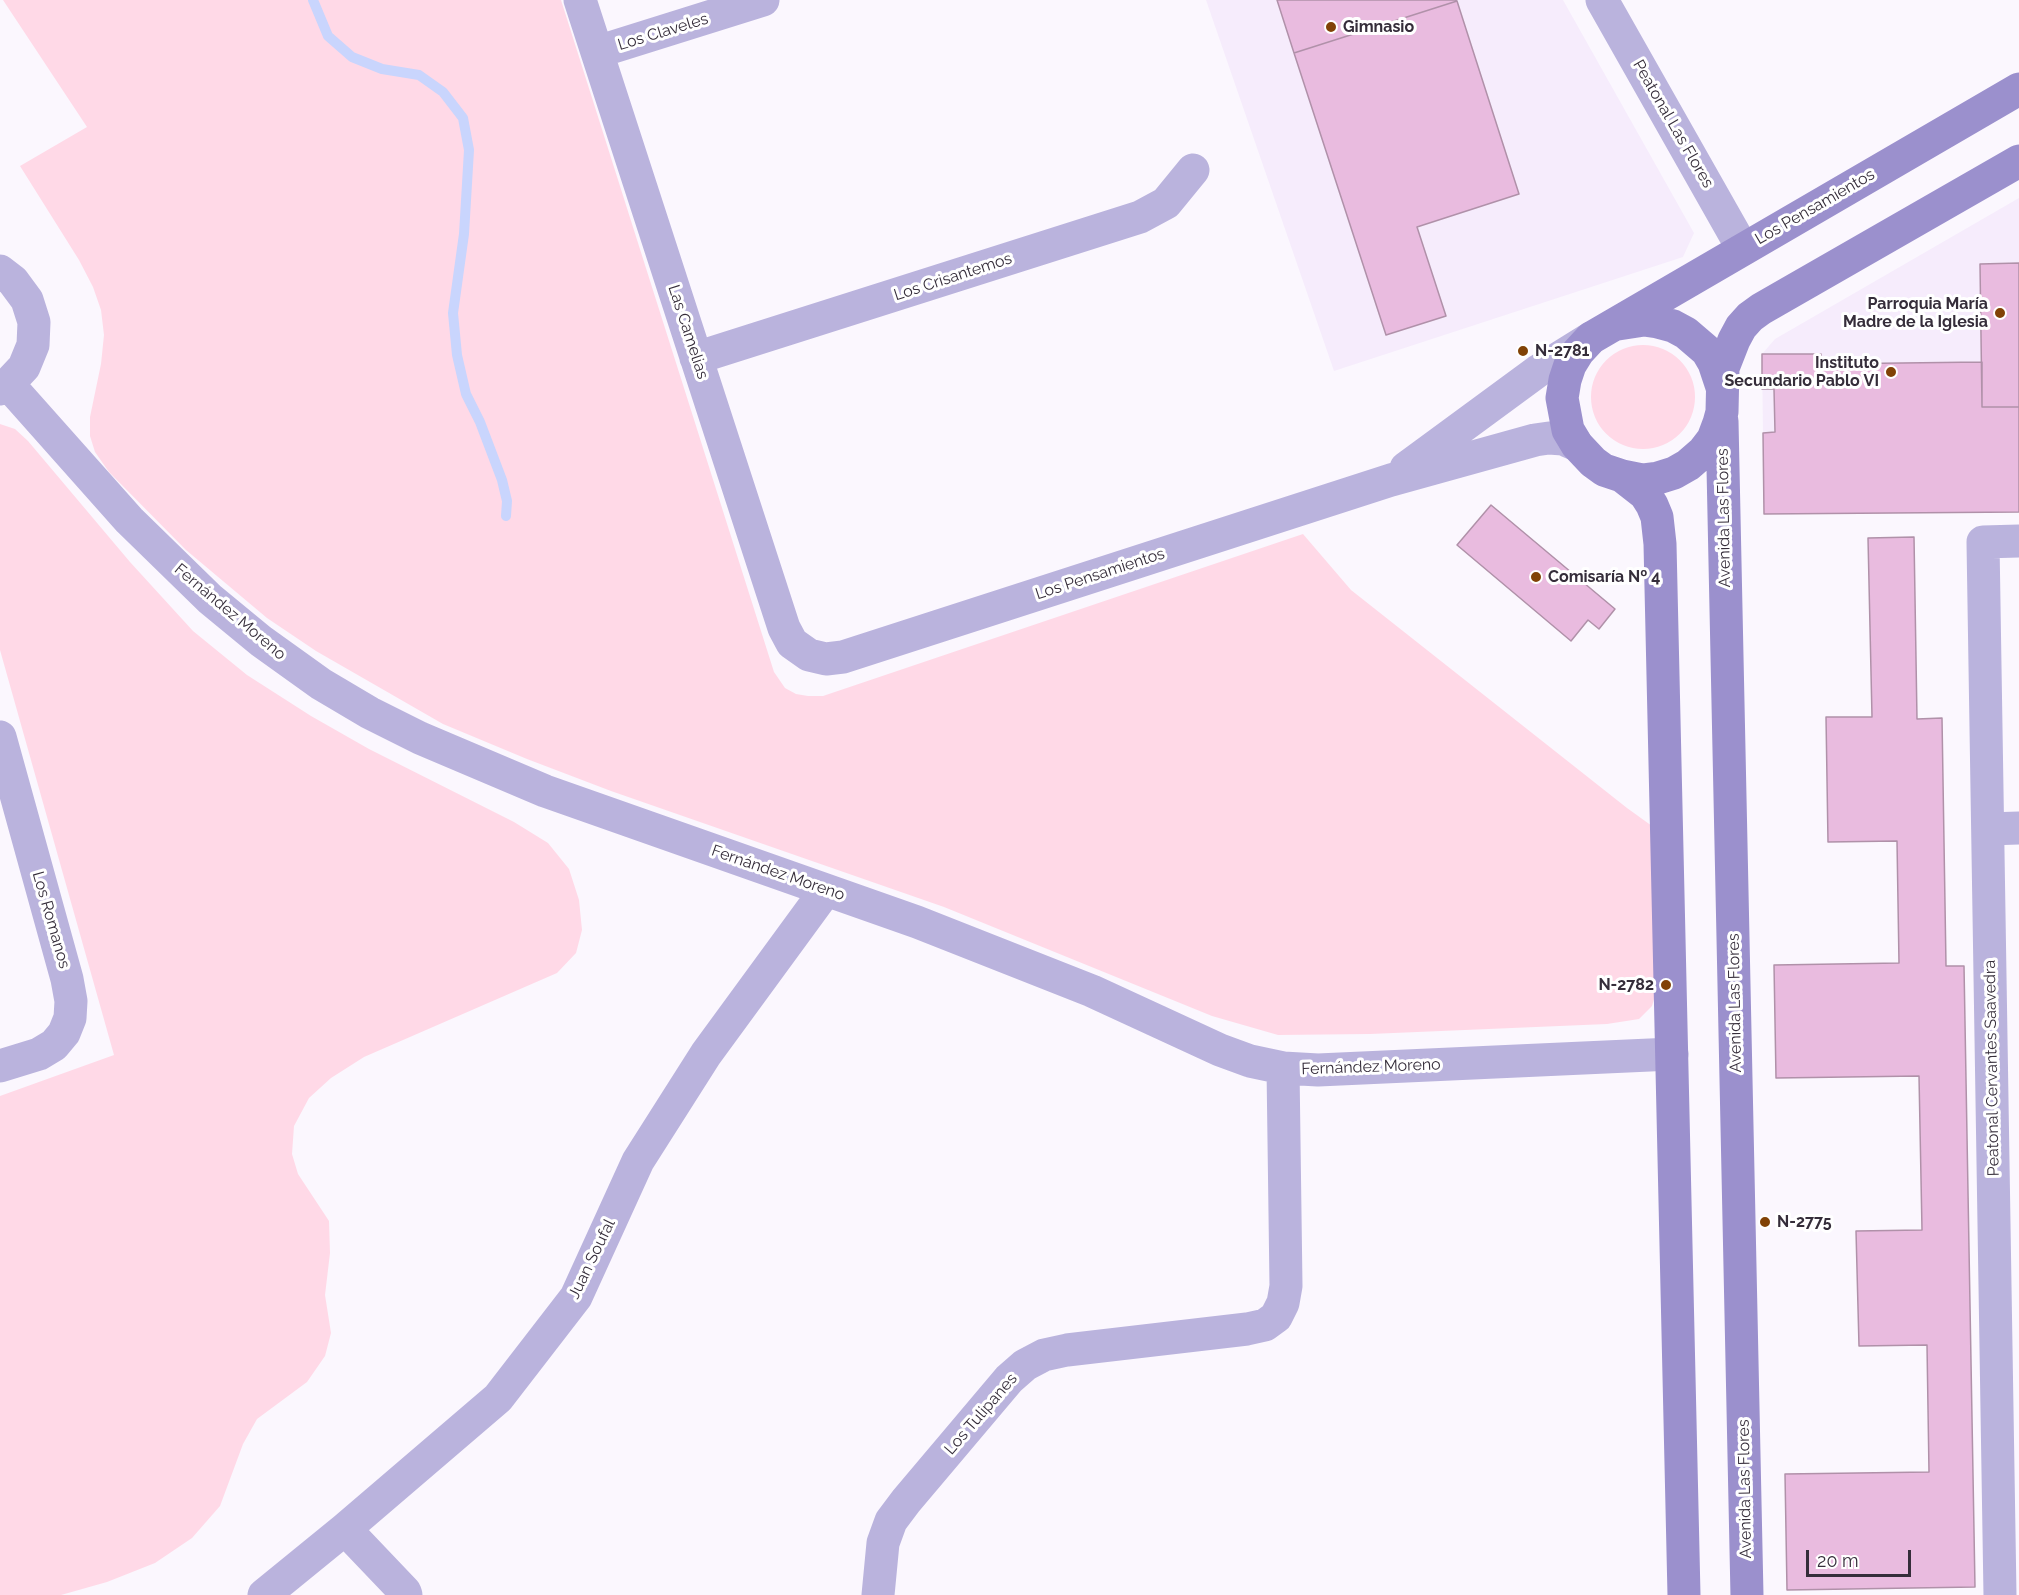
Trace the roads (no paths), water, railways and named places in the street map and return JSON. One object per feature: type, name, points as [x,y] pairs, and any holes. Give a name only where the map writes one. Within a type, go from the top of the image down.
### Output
[{"type":"main road","name":"Los Pensamientos","points":[[2019,89],[1601,332],[1578,352],[1565,380],[1564,415],[1568,430],[1577,445],[1604,470],[1642,480],[1674,473],[1688,465],[1703,452],[1713,439],[1722,400],[1724,368],[1741,327],[1761,309],[2019,161]]},
{"type":"main road","name":"Los Pensamientos","points":[[1601,332],[1628,321],[1644,320],[1673,326],[1686,333],[1707,351],[1716,369],[1722,400]]},
{"type":"main road","name":"Avenida Las Flores","points":[[1722,400],[1747,1595]]},
{"type":"main road","points":[[1622,476],[1645,494],[1652,505],[1657,517],[1660,544],[1684,1595]]},
{"type":"street","name":"Las Camelias","points":[[580,0],[784,628],[792,643],[809,655]]},
{"type":"street","name":"Los Claveles","points":[[597,52],[763,0]]},
{"type":"street","name":"Peatonal Las Flores","points":[[1602,0],[1743,249]]},
{"type":"street","name":"Los Crisantemos","points":[[696,358],[1140,217],[1166,203],[1193,170]]},
{"type":"street","points":[[0,271],[13,280],[27,300],[34,322],[33,345],[24,367],[4,387]]},
{"type":"street","name":"Los Pensamientos","points":[[1391,480],[1544,367],[1601,332]]},
{"type":"street","name":"Fernández Moreno","points":[[4,387],[168,560],[210,599],[261,641],[321,684],[370,713],[420,738],[545,791],[917,922],[1092,991],[1220,1050],[1250,1061],[1283,1068],[1349,1069],[1672,1054]]},
{"type":"street","name":"Los Pensamientos","points":[[809,655],[826,659],[843,657],[1391,480],[1535,440],[1563,439],[1577,445]]},
{"type":"street","name":"Peatonal Cervantes Saavedra","points":[[2001,1595],[2009,1518],[2004,829],[1983,542],[2019,541]]},
{"type":"street","name":"Los Romanos","points":[[0,737],[67,979],[71,1001],[70,1018],[64,1033],[54,1045],[39,1054],[0,1066]]},
{"type":"street","name":"Juan Soufal","points":[[264,1595],[498,1398],[576,1297],[638,1161],[706,1054],[826,890]]},
{"type":"street","name":"Los Tulipanes","points":[[878,1595],[883,1543],[891,1521],[1009,1379],[1025,1365],[1044,1355],[1067,1350],[1247,1329],[1264,1325],[1276,1317],[1283,1303],[1286,1286],[1283,1068]]},
{"type":"street","points":[[345,1529],[406,1595]]},
{"type":"waterway","points":[[313,0],[328,36],[352,57],[382,69],[419,75],[443,92],[463,118],[469,150],[464,234],[453,313],[457,355],[466,394],[480,422],[502,480],[507,501],[506,516]]},
{"type":"place","name":"Gimnasio","points":[[1331,27]]},
{"type":"place","name":"Parroquia María Madre de la Iglesia","points":[[2000,313]]},
{"type":"place","name":"N-2781","points":[[1523,351]]},
{"type":"place","name":"Instituto Secundario Pablo VI","points":[[1891,372]]},
{"type":"place","name":"Comisaría Nº 4","points":[[1536,577]]},
{"type":"place","name":"N-2782","points":[[1666,985]]},
{"type":"place","name":"N-2775","points":[[1765,1222]]}]
